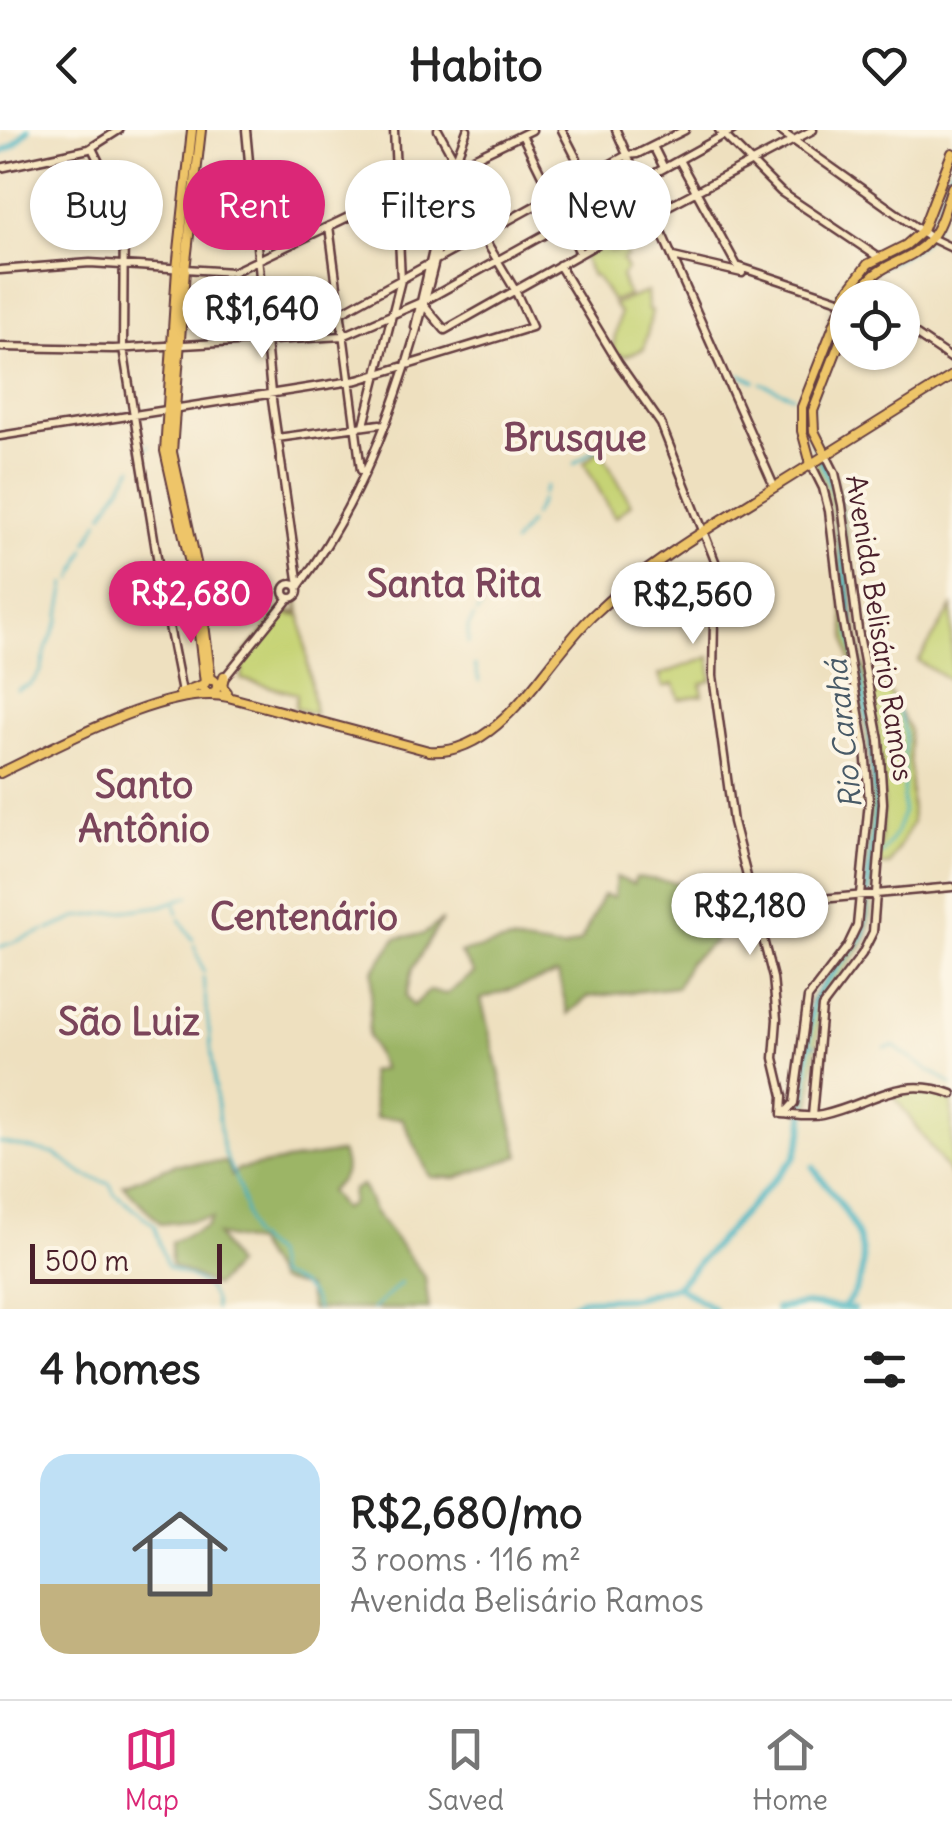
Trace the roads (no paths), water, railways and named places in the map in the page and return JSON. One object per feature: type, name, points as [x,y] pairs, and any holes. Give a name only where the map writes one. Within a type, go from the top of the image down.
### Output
[{"type":"main road","points":[[192,130],[170,408],[173,461],[197,567],[210,684]]},
{"type":"main road","points":[[181,269],[201,130]]},
{"type":"main road","points":[[927,234],[952,153]]},
{"type":"main road","points":[[867,280],[878,268],[914,252],[952,187]]},
{"type":"main road","name":"Avenida Belisário Ramos","points":[[853,280],[878,257],[927,234]]},
{"type":"main road","name":"Avenida Belisário Ramos","points":[[818,458],[802,431],[802,407],[830,339]]},
{"type":"main road","name":"Avenida Belisário Ramos","points":[[818,458],[813,411],[830,367]]},
{"type":"main road","points":[[0,772],[210,684],[227,692],[428,746],[464,742],[494,723],[594,608],[703,529],[952,374]]},
{"type":"main road","points":[[0,772],[86,730],[210,684],[429,751],[463,746],[480,739],[498,724],[596,612],[703,529],[818,458]]},
{"type":"main road","points":[[226,672],[222,686],[227,692]]},
{"type":"street","points":[[0,168],[92,148],[120,130]]},
{"type":"street","points":[[210,684],[226,672],[287,596],[296,596],[271,393],[246,130]]},
{"type":"street","points":[[394,130],[395,160]]},
{"type":"street","points":[[438,130],[454,160]]},
{"type":"street","points":[[457,160],[467,130]]},
{"type":"street","points":[[465,160],[532,130]]},
{"type":"street","points":[[562,130],[577,160]]},
{"type":"street","points":[[616,130],[629,160]]},
{"type":"street","points":[[657,130],[662,141]]},
{"type":"street","points":[[620,160],[685,130]]},
{"type":"street","points":[[671,164],[721,132],[733,130]]},
{"type":"street","points":[[779,130],[952,248]]},
{"type":"street","points":[[671,205],[813,130]]},
{"type":"street","points":[[721,132],[783,193],[878,257]]},
{"type":"street","points":[[522,135],[534,160]]},
{"type":"street","points":[[653,146],[660,160]]},
{"type":"street","points":[[92,148],[124,214],[123,348],[164,606],[182,692]]},
{"type":"street","points":[[679,160],[737,269]]},
{"type":"street","points":[[0,270],[90,263],[233,272],[345,218]]},
{"type":"street","points":[[329,226],[350,382],[360,425],[361,470]]},
{"type":"street","points":[[0,347],[123,348],[344,336],[424,304],[531,241]]},
{"type":"street","points":[[360,425],[401,280],[400,250]]},
{"type":"street","points":[[296,585],[325,546],[361,470],[420,324],[436,250]]},
{"type":"street","points":[[340,313],[455,250]]},
{"type":"street","points":[[0,436],[350,382],[532,326],[492,250]]},
{"type":"street","points":[[578,255],[579,250]]},
{"type":"street","points":[[424,304],[444,330],[587,250]]},
{"type":"street","points":[[669,250],[773,484]]},
{"type":"street","points":[[672,257],[737,269],[830,297]]},
{"type":"street","points":[[559,265],[661,424],[716,561],[712,664],[732,816],[774,989],[774,1058],[783,1096],[782,1114],[810,1116],[845,1108],[892,1089],[922,1086],[952,1096]]},
{"type":"street","points":[[296,585],[329,544],[373,452],[424,304]]},
{"type":"street","points":[[420,324],[434,320]]},
{"type":"street","points":[[920,337],[952,359]]},
{"type":"street","points":[[277,438],[380,424]]},
{"type":"street","name":"Avenida Belisário Ramos","points":[[782,1114],[794,1103],[806,1004],[853,936],[871,894],[878,866],[883,790],[879,740],[858,630],[842,505],[835,473],[818,458]]},
{"type":"street","name":"Avenida Belisário Ramos","points":[[810,1116],[822,1007],[871,937],[866,747],[843,627],[829,511],[818,458]]},
{"type":"street","points":[[756,905],[952,887]]},
{"type":"waterway","points":[[0,153],[28,130]]},
{"type":"waterway","name":"Rio Carahá","points":[[194,160],[197,130]]},
{"type":"waterway","name":"Rio Carahá","points":[[862,280],[926,236],[952,169]]},
{"type":"waterway","name":"Rio Carahá","points":[[677,1286],[795,1157],[803,1131],[812,1006],[863,936],[876,806],[871,735],[852,633],[837,502],[807,424],[811,398],[830,351]]},
{"type":"waterway","points":[[740,374],[755,381]]},
{"type":"waterway","points":[[761,383],[793,396]]},
{"type":"waterway","points":[[574,464],[606,441]]},
{"type":"waterway","points":[[143,452],[149,445]]},
{"type":"waterway","points":[[103,514],[133,467]]},
{"type":"waterway","points":[[543,494],[546,486]]},
{"type":"waterway","points":[[533,516],[541,500]]},
{"type":"waterway","points":[[87,543],[99,521]]},
{"type":"waterway","points":[[513,544],[529,523]]},
{"type":"waterway","points":[[73,579],[85,549]]},
{"type":"waterway","points":[[17,690],[31,684],[41,671],[59,620],[66,583]]},
{"type":"waterway","points":[[477,613],[482,606]]},
{"type":"waterway","points":[[468,643],[468,627],[474,617]]},
{"type":"waterway","points":[[475,665],[479,681]]},
{"type":"waterway","points":[[881,855],[896,833],[903,812],[905,734],[891,701]]},
{"type":"waterway","points":[[48,930],[79,917],[161,906],[189,896]]},
{"type":"waterway","points":[[175,904],[178,914]]},
{"type":"waterway","points":[[180,919],[193,940]]},
{"type":"waterway","points":[[0,947],[44,931]]},
{"type":"waterway","points":[[194,945],[204,972]]},
{"type":"waterway","points":[[203,977],[221,1139],[240,1189],[251,1235],[273,1254],[277,1275],[307,1290],[317,1309]]},
{"type":"waterway","name":"Rio Carahá","points":[[809,1044],[815,1045]]},
{"type":"waterway","points":[[885,1048],[894,1046],[952,1085]]},
{"type":"waterway","points":[[0,1142],[55,1154],[84,1175],[110,1184],[114,1193],[154,1225],[167,1267],[205,1286],[215,1309]]},
{"type":"waterway","points":[[813,1167],[848,1217],[862,1252],[857,1288],[844,1307]]},
{"type":"waterway","points":[[373,1309],[401,1283]]},
{"type":"waterway","points":[[564,1309],[581,1300],[634,1298],[677,1286],[714,1309]]},
{"type":"waterway","points":[[776,1309],[804,1304],[853,1309]]},
{"type":"district","name":"Brusque","points":[[575,438]]},
{"type":"district","name":"Santa Rita","points":[[454,584]]},
{"type":"district","name":"Santo Antônio","points":[[144,807]]},
{"type":"district","name":"Centenário","points":[[304,917]]},
{"type":"district","name":"São Luiz","points":[[129,1022]]}]
